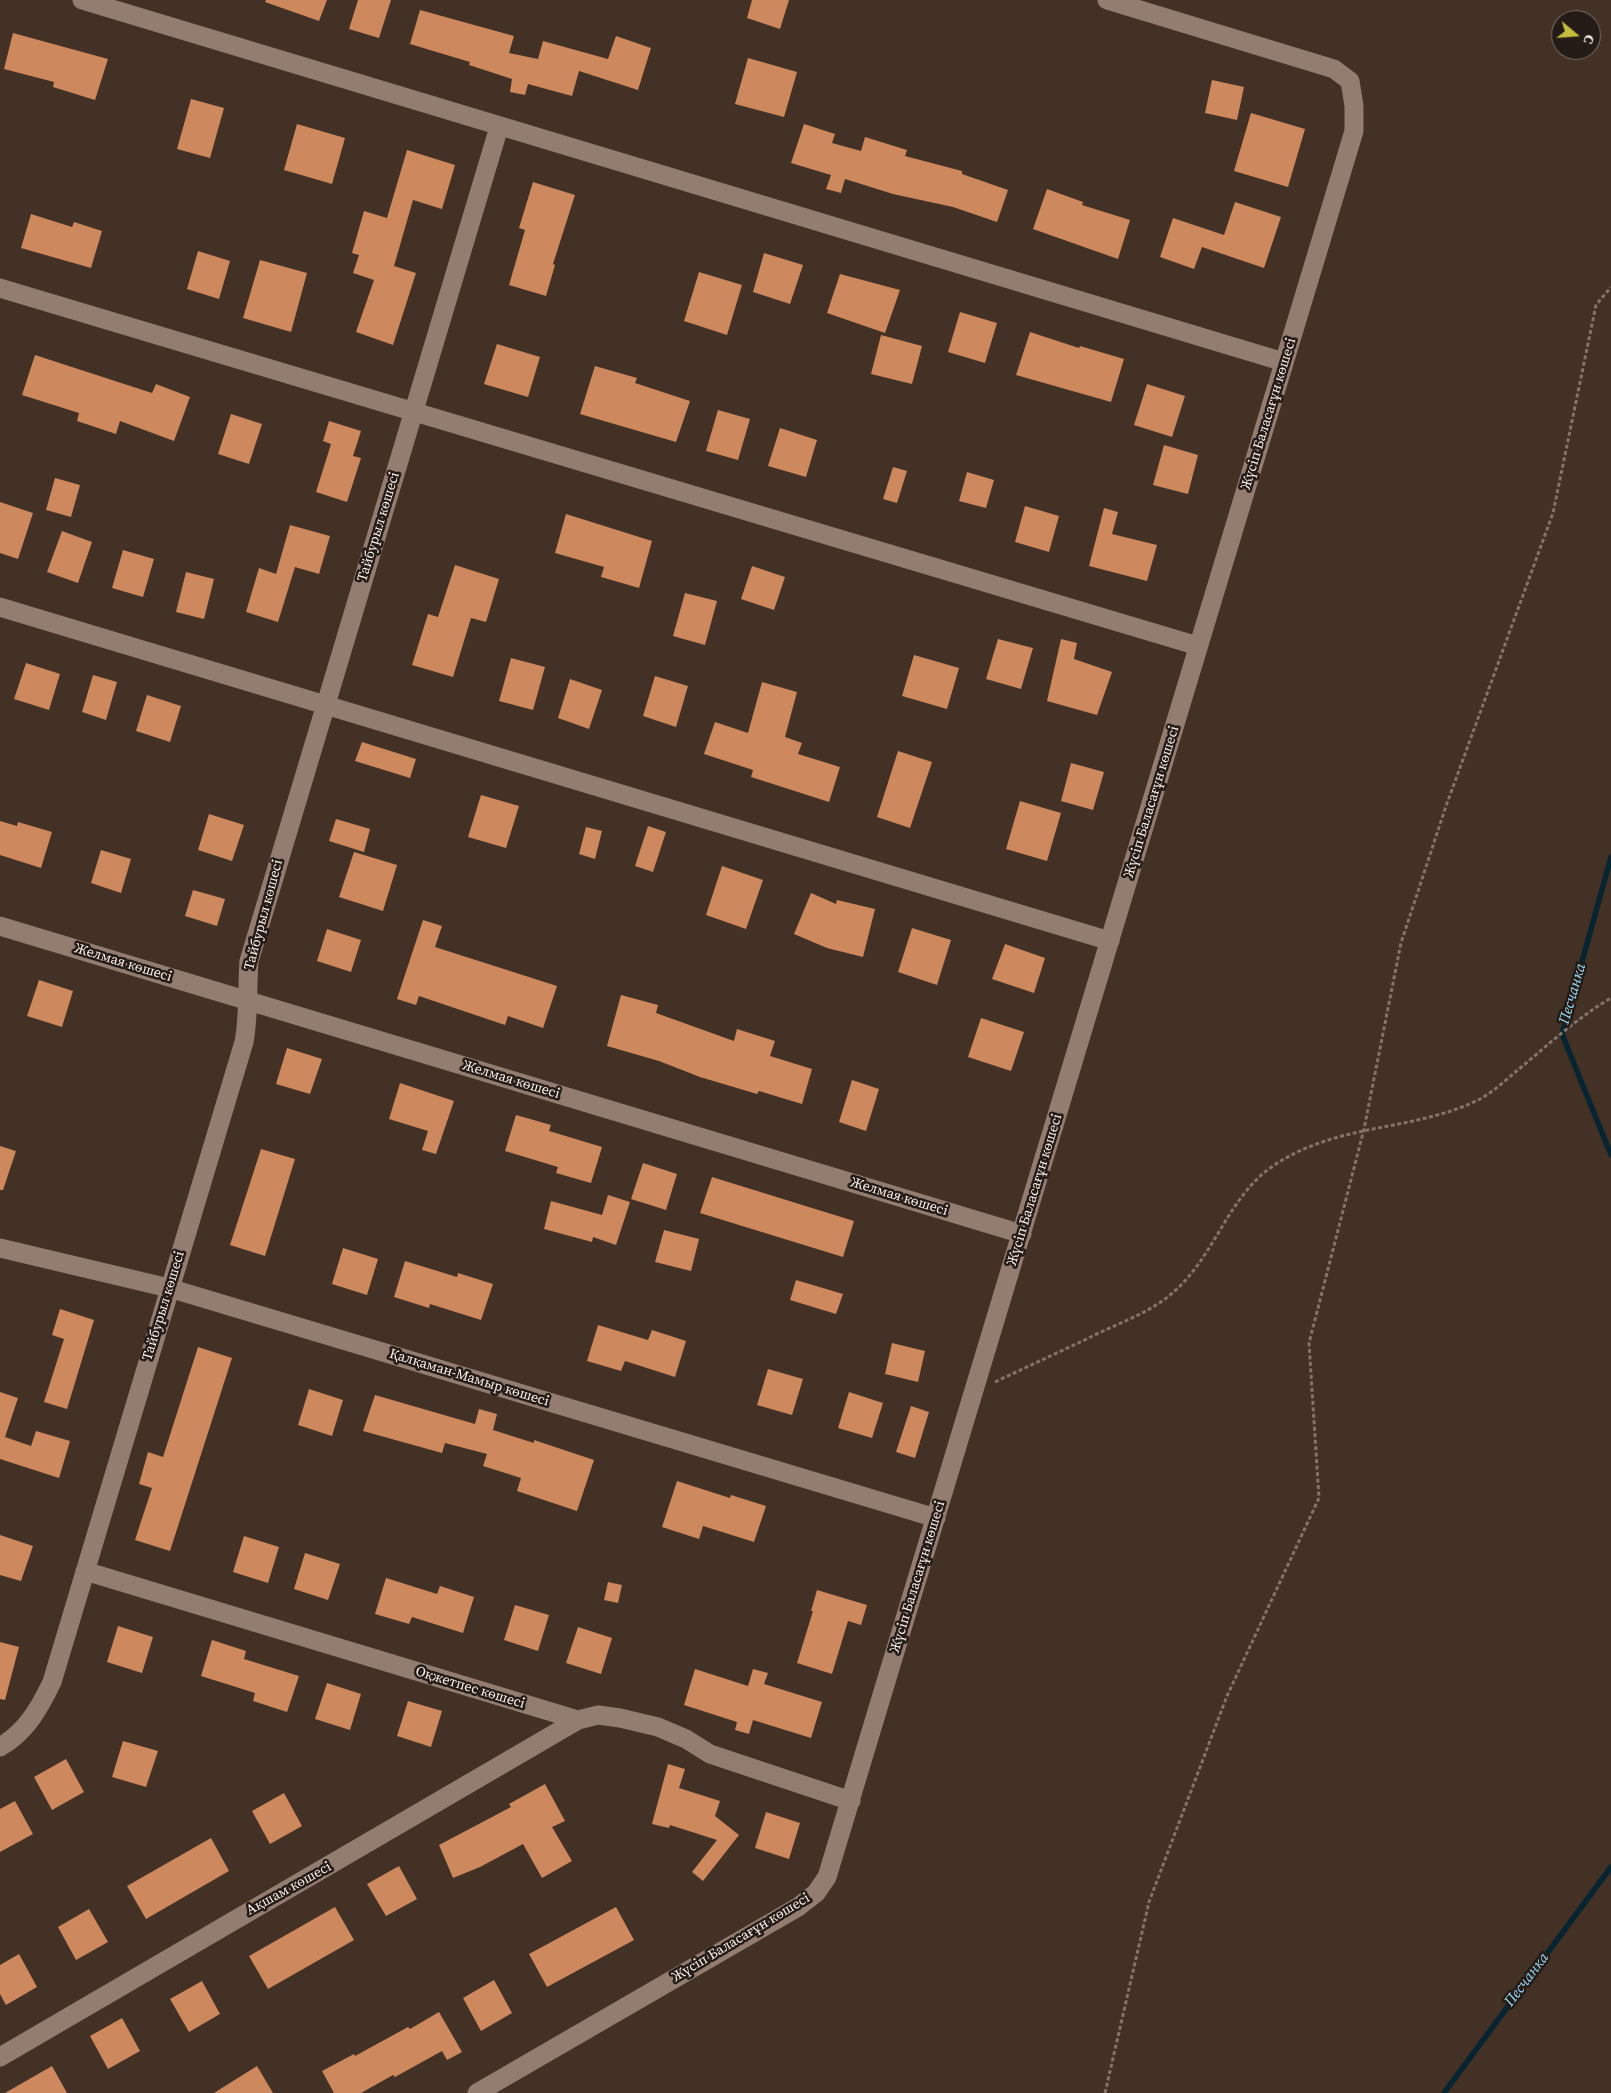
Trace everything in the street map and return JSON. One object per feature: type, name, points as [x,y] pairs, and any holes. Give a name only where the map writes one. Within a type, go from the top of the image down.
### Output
[{"type":"street","points":[[82,0],[1284,362]]},
{"type":"street","name":"Жүсіп Баласағұн көшесі","points":[[477,2093],[798,1907],[816,1893],[827,1877],[1022,1234],[1354,131],[1354,106],[1350,81],[1334,69],[1107,0]]},
{"type":"street","name":"Тайбурыл көшесі","points":[[0,1747],[27,1726],[42,1704],[52,1682],[244,1042],[247,1025],[246,1000],[249,961],[324,705],[499,127]]},
{"type":"street","points":[[0,288],[1198,646]]},
{"type":"street","points":[[0,607],[1110,941]]},
{"type":"street","name":"Желмая көшесі","points":[[0,926],[1022,1234]]},
{"type":"street","name":"Қалқаман-Мамыр көшесі","points":[[0,1248],[169,1288],[936,1518]]},
{"type":"street","name":"Оқжетпес көшесі","points":[[85,1571],[578,1720],[598,1715],[658,1727],[686,1739],[710,1754],[851,1801]]},
{"type":"street","name":"Ақшам көшесі","points":[[0,2057],[578,1720]]},
{"type":"path","points":[[1105,2093],[1149,1902],[1227,1696],[1319,1498],[1309,1343],[1364,1129],[1401,943],[1446,806],[1553,513],[1596,305],[1611,287]]},
{"type":"path","points":[[974,1391],[1153,1308],[1179,1287],[1202,1260],[1246,1189],[1273,1166],[1308,1148],[1364,1129],[1445,1114],[1481,1098],[1585,1013],[1611,998]]},
{"type":"building","points":[[266,0],[327,0],[319,21],[265,2]]},
{"type":"building","points":[[358,0],[391,0],[379,38],[349,29]]},
{"type":"building","points":[[752,0],[789,0],[780,29],[747,18]]},
{"type":"building","points":[[420,10],[514,36],[509,53],[538,59],[543,41],[608,59],[616,36],[651,48],[638,90],[579,71],[572,96],[528,84],[525,95],[510,92],[512,79],[469,65],[470,62],[410,44]]},
{"type":"building","points":[[13,33],[108,59],[95,100],[53,87],[54,82],[4,69]]},
{"type":"building","points":[[748,58],[797,72],[784,117],[735,104]]},
{"type":"building","points":[[1212,80],[1244,87],[1237,120],[1205,113]]},
{"type":"building","points":[[191,99],[224,108],[210,158],[177,149]]},
{"type":"building","points":[[1251,113],[1305,129],[1288,187],[1234,171]]},
{"type":"building","points":[[297,124],[345,138],[332,184],[284,170]]},
{"type":"building","points":[[804,124],[835,134],[832,143],[861,151],[865,137],[907,150],[905,156],[962,171],[962,174],[1008,190],[997,222],[953,207],[893,194],[845,179],[841,193],[826,189],[831,175],[791,163]]},
{"type":"building","points":[[407,150],[455,165],[442,209],[413,200],[394,266],[416,273],[393,345],[356,332],[374,280],[353,273],[359,255],[352,253],[364,211],[387,218]]},
{"type":"building","points":[[533,182],[575,195],[553,264],[555,265],[546,296],[509,285],[525,230],[519,228]]},
{"type":"building","points":[[1047,189],[1083,202],[1082,205],[1130,220],[1118,259],[1033,229]]},
{"type":"building","points":[[1235,202],[1281,217],[1264,268],[1202,247],[1194,269],[1160,257],[1173,218],[1224,235]]},
{"type":"building","points":[[31,214],[72,227],[74,222],[102,231],[91,268],[21,248]]},
{"type":"building","points":[[198,251],[230,261],[219,299],[187,289]]},
{"type":"building","points":[[764,253],[803,265],[790,304],[753,292]]},
{"type":"building","points":[[260,260],[307,273],[291,332],[243,318]]},
{"type":"building","points":[[699,272],[742,285],[727,335],[684,321]]},
{"type":"building","points":[[840,274],[900,290],[885,333],[827,313]]},
{"type":"building","points":[[960,312],[997,323],[985,363],[948,352]]},
{"type":"building","points":[[1030,332],[1079,348],[1080,346],[1124,359],[1111,402],[1016,375]]},
{"type":"building","points":[[881,335],[922,346],[912,384],[871,374]]},
{"type":"building","points":[[497,344],[540,357],[528,397],[484,384]]},
{"type":"building","points":[[35,355],[152,393],[156,384],[190,397],[174,441],[120,421],[116,434],[77,421],[79,413],[22,395]]},
{"type":"building","points":[[595,366],[637,378],[635,383],[690,401],[676,442],[580,414]]},
{"type":"building","points":[[1147,384],[1185,396],[1172,437],[1134,425]]},
{"type":"building","points":[[718,410],[750,419],[738,460],[706,451]]},
{"type":"building","points":[[231,414],[262,424],[249,464],[218,454]]},
{"type":"building","points":[[329,421],[361,431],[353,456],[361,458],[347,502],[316,492],[331,444],[323,441]]},
{"type":"building","points":[[780,428],[817,440],[806,477],[768,466]]},
{"type":"building","points":[[1164,445],[1198,455],[1188,494],[1153,485]]},
{"type":"building","points":[[893,467],[907,471],[897,503],[883,499]]},
{"type":"building","points":[[967,472],[994,480],[986,508],[959,501]]},
{"type":"building","points":[[55,478],[80,485],[71,517],[46,510]]},
{"type":"building","points":[[0,502],[33,513],[18,559],[0,553]]},
{"type":"building","points":[[1025,506],[1059,516],[1049,552],[1015,542]]},
{"type":"building","points":[[1104,508],[1118,512],[1112,534],[1157,545],[1147,581],[1089,566]]},
{"type":"building","points":[[566,514],[652,541],[639,588],[601,577],[604,567],[555,553]]},
{"type":"building","points":[[290,525],[330,536],[319,574],[295,567],[278,622],[246,612],[259,568],[276,574]]},
{"type":"building","points":[[62,531],[92,542],[78,583],[47,572]]},
{"type":"building","points":[[123,550],[154,559],[143,597],[112,588]]},
{"type":"building","points":[[455,565],[499,579],[486,622],[471,618],[453,677],[412,665],[428,614],[438,617]]},
{"type":"building","points":[[752,566],[785,577],[774,610],[741,599]]},
{"type":"building","points":[[186,572],[214,579],[204,619],[176,612]]},
{"type":"building","points":[[685,593],[717,601],[705,645],[673,636]]},
{"type":"building","points":[[998,639],[1033,648],[1021,689],[986,679]]},
{"type":"building","points":[[1061,639],[1077,643],[1074,659],[1112,672],[1097,715],[1047,701]]},
{"type":"building","points":[[914,655],[959,668],[947,709],[902,696]]},
{"type":"building","points":[[511,658],[545,667],[533,710],[499,701]]},
{"type":"building","points":[[26,663],[60,674],[49,710],[14,699]]},
{"type":"building","points":[[93,675],[117,682],[106,720],[82,712]]},
{"type":"building","points":[[655,676],[688,686],[676,727],[643,716]]},
{"type":"building","points":[[570,679],[602,690],[589,729],[558,718]]},
{"type":"building","points":[[762,682],[797,692],[785,737],[802,743],[798,754],[840,767],[829,802],[751,777],[753,770],[704,754],[715,722],[748,733]]},
{"type":"building","points":[[147,695],[181,706],[170,742],[136,731]]},
{"type":"building","points":[[362,742],[416,759],[410,778],[355,761]]},
{"type":"building","points":[[898,751],[932,762],[910,828],[877,817]]},
{"type":"building","points":[[1071,763],[1104,772],[1093,810],[1061,801]]},
{"type":"building","points":[[481,795],[519,806],[506,848],[468,837]]},
{"type":"building","points":[[1020,801],[1061,813],[1047,861],[1006,849]]},
{"type":"building","points":[[209,814],[244,825],[232,861],[198,850]]},
{"type":"building","points":[[336,819],[370,829],[364,852],[329,841]]},
{"type":"building","points":[[0,821],[17,826],[18,822],[52,832],[41,868],[0,855]]},
{"type":"building","points":[[648,826],[666,832],[653,872],[635,866]]},
{"type":"building","points":[[586,827],[602,831],[595,859],[579,854]]},
{"type":"building","points":[[101,850],[131,859],[121,893],[91,883]]},
{"type":"building","points":[[354,852],[397,865],[383,911],[339,897]]},
{"type":"building","points":[[722,866],[763,880],[746,929],[706,915]]},
{"type":"building","points":[[193,890],[225,899],[217,926],[185,916]]},
{"type":"building","points":[[811,893],[836,904],[837,900],[875,909],[863,957],[827,948],[794,934]]},
{"type":"building","points":[[423,920],[442,926],[435,947],[557,986],[543,1028],[508,1016],[505,1025],[419,996],[416,1005],[397,999]]},
{"type":"building","points":[[912,928],[951,940],[937,985],[898,972]]},
{"type":"building","points":[[327,929],[361,940],[351,972],[317,961]]},
{"type":"building","points":[[1005,944],[1045,958],[1034,993],[992,979]]},
{"type":"building","points":[[39,980],[73,991],[62,1027],[27,1016]]},
{"type":"building","points":[[621,995],[658,1005],[656,1013],[734,1041],[737,1029],[775,1041],[770,1056],[812,1069],[802,1104],[759,1091],[757,1094],[700,1077],[659,1061],[607,1046]]},
{"type":"building","points":[[981,1018],[1024,1032],[1011,1071],[968,1057]]},
{"type":"building","points":[[287,1048],[322,1059],[310,1094],[276,1084]]},
{"type":"building","points":[[852,1080],[879,1089],[866,1131],[839,1122]]},
{"type":"building","points":[[400,1083],[454,1101],[436,1154],[422,1150],[428,1131],[389,1119]]},
{"type":"building","points":[[516,1115],[551,1125],[549,1131],[602,1147],[591,1183],[556,1173],[558,1167],[505,1151]]},
{"type":"building","points":[[0,1146],[16,1151],[3,1190],[0,1190]]},
{"type":"building","points":[[261,1149],[295,1159],[265,1256],[230,1245]]},
{"type":"building","points":[[643,1163],[677,1174],[666,1210],[631,1199]]},
{"type":"building","points":[[712,1177],[854,1221],[843,1257],[700,1213]]},
{"type":"building","points":[[608,1195],[630,1202],[616,1245],[593,1237],[592,1242],[544,1229],[551,1201],[602,1215]]},
{"type":"building","points":[[664,1230],[699,1239],[691,1271],[655,1262]]},
{"type":"building","points":[[343,1248],[378,1259],[367,1295],[332,1284]]},
{"type":"building","points":[[405,1261],[457,1277],[458,1273],[493,1284],[481,1320],[430,1304],[429,1308],[394,1297]]},
{"type":"building","points":[[796,1280],[843,1294],[836,1314],[790,1300]]},
{"type":"building","points":[[60,1309],[94,1320],[67,1409],[44,1402],[64,1339],[52,1335]]},
{"type":"building","points":[[598,1325],[648,1340],[652,1330],[686,1341],[675,1377],[625,1361],[621,1371],[587,1361]]},
{"type":"building","points":[[892,1343],[925,1351],[918,1382],[885,1374]]},
{"type":"building","points":[[198,1347],[232,1358],[170,1551],[135,1540],[152,1488],[139,1484],[148,1452],[163,1457]]},
{"type":"building","points":[[768,1369],[803,1379],[792,1415],[757,1405]]},
{"type":"building","points":[[309,1389],[343,1400],[332,1436],[298,1425]]},
{"type":"building","points":[[0,1392],[18,1398],[5,1437],[31,1446],[36,1431],[70,1441],[59,1478],[0,1459]]},
{"type":"building","points":[[849,1392],[883,1403],[872,1438],[838,1428]]},
{"type":"building","points":[[375,1395],[475,1424],[479,1409],[497,1414],[493,1430],[534,1443],[534,1440],[594,1460],[577,1511],[517,1491],[521,1478],[483,1466],[487,1454],[445,1443],[442,1453],[363,1431]]},
{"type":"building","points":[[911,1406],[929,1412],[915,1458],[896,1452]]},
{"type":"building","points":[[677,1481],[730,1498],[731,1495],[766,1506],[754,1542],[703,1526],[699,1539],[662,1527]]},
{"type":"building","points":[[0,1535],[33,1546],[21,1581],[0,1575]]},
{"type":"building","points":[[244,1536],[279,1547],[268,1583],[233,1572]]},
{"type":"building","points":[[305,1553],[340,1564],[328,1600],[294,1589]]},
{"type":"building","points":[[386,1578],[437,1594],[440,1586],[474,1597],[463,1633],[412,1617],[409,1624],[375,1614]]},
{"type":"building","points":[[608,1582],[622,1585],[618,1603],[604,1600]]},
{"type":"building","points":[[817,1590],[867,1605],[861,1625],[848,1621],[832,1674],[797,1663],[813,1611],[811,1611]]},
{"type":"building","points":[[515,1605],[549,1615],[538,1651],[504,1640]]},
{"type":"building","points":[[118,1626],[153,1637],[142,1673],[107,1662]]},
{"type":"building","points":[[578,1627],[612,1638],[601,1674],[566,1663]]},
{"type":"building","points":[[212,1640],[246,1651],[244,1659],[299,1676],[287,1712],[253,1701],[255,1693],[201,1676]]},
{"type":"building","points":[[0,1642],[19,1647],[5,1700],[0,1699]]},
{"type":"building","points":[[695,1669],[748,1686],[753,1669],[768,1673],[764,1684],[822,1702],[811,1738],[753,1720],[749,1734],[735,1730],[737,1722],[684,1705]]},
{"type":"building","points":[[327,1683],[361,1694],[350,1730],[315,1719]]},
{"type":"building","points":[[408,1701],[442,1711],[431,1747],[397,1736]]},
{"type":"building","points":[[123,1741],[158,1751],[146,1787],[112,1777]]},
{"type":"building","points":[[66,1759],[84,1792],[52,1810],[34,1777]]},
{"type":"building","points":[[668,1764],[685,1769],[679,1788],[720,1801],[715,1816],[739,1835],[703,1881],[692,1872],[717,1840],[670,1825],[669,1828],[652,1824]]},
{"type":"building","points":[[545,1784],[565,1821],[552,1827],[572,1861],[542,1878],[523,1844],[480,1867],[453,1878],[439,1845],[511,1807],[509,1804]]},
{"type":"building","points":[[284,1793],[302,1826],[270,1844],[252,1811]]},
{"type":"building","points":[[15,1801],[33,1834],[0,1852],[0,1809]]},
{"type":"building","points":[[766,1812],[800,1823],[789,1859],[755,1848]]},
{"type":"building","points":[[211,1838],[229,1871],[146,1919],[127,1886]]},
{"type":"building","points":[[399,1866],[417,1899],[386,1916],[367,1884]]},
{"type":"building","points":[[335,1907],[354,1940],[268,1989],[249,1956]]},
{"type":"building","points":[[616,1907],[634,1940],[547,1987],[529,1954]]},
{"type":"building","points":[[89,1909],[108,1942],[76,1960],[58,1927]]},
{"type":"building","points":[[19,1954],[37,1987],[6,2005],[0,1994],[0,1965]]},
{"type":"building","points":[[494,1980],[512,2013],[481,2031],[463,1998]]},
{"type":"building","points":[[202,1981],[220,2014],[189,2032],[170,1999]]},
{"type":"building","points":[[439,2012],[462,2052],[447,2060],[442,2051],[361,2093],[334,2093],[322,2071],[354,2054],[355,2056],[408,2027],[410,2029]]},
{"type":"building","points":[[122,2018],[140,2051],[108,2069],[90,2036]]},
{"type":"building","points":[[52,2066],[67,2093],[5,2093]]},
{"type":"building","points":[[257,2066],[273,2093],[214,2093]]},
{"type":"waterway","name":"Песчанка","points":[[1611,857],[1562,1034],[1611,1155]]},
{"type":"waterway","name":"Песчанка","points":[[1444,2093],[1611,1867]]}]
